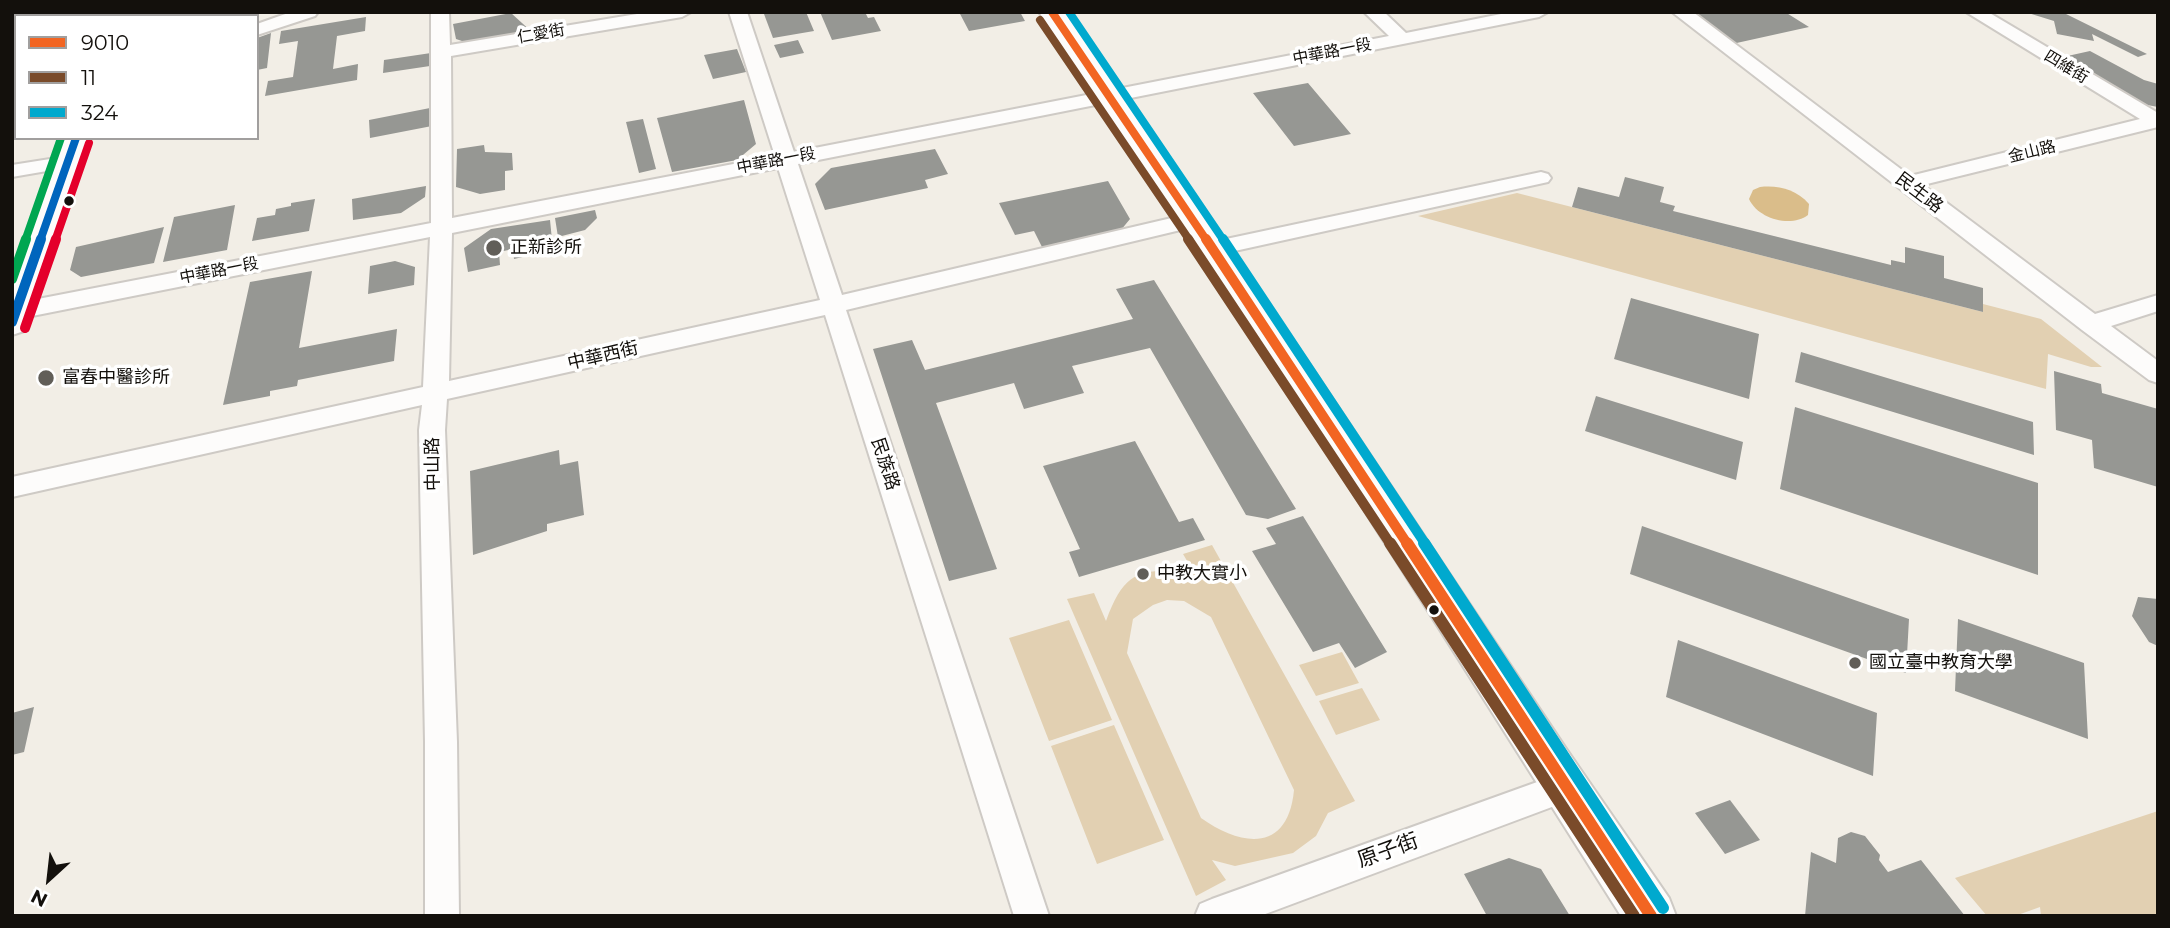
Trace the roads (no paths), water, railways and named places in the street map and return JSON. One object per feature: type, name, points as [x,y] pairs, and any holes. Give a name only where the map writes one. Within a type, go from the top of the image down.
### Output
[{"type":"main road","points":[[1052,12],[1293,368],[1564,787],[1651,916]]},
{"type":"main road","points":[[14,315],[72,150]]},
{"type":"street","points":[[259,29],[309,12]]},
{"type":"street","name":"中山路","points":[[440,12],[442,226],[436,394],[432,430],[441,742],[442,916]]},
{"type":"street","name":"仁愛街","points":[[442,52],[682,12]]},
{"type":"street","name":"民族路","points":[[738,12],[1032,916]]},
{"type":"street","points":[[1373,12],[1403,39]]},
{"type":"street","name":"中華路一段","points":[[14,315],[442,226],[1539,12]]},
{"type":"street","name":"民生路","points":[[1681,12],[2158,374]]},
{"type":"street","name":"四維街","points":[[1975,12],[2157,120]]},
{"type":"street","name":"金山路","points":[[1906,183],[2157,120]]},
{"type":"street","points":[[12,171],[72,150]]},
{"type":"street","name":"中華西街","points":[[12,487],[834,304],[1202,235],[1541,178]]},
{"type":"street","points":[[2090,324],[2158,303]]},
{"type":"street","name":"原子街","points":[[1212,916],[1564,787]]},
{"type":"waterway","points":[[176,14],[185,12]]},
{"type":"place","name":"正新診所","points":[[494,248]]},
{"type":"place","name":"富春中醫診所","points":[[46,378]]},
{"type":"place","name":"中教大實小","points":[[1143,574]]},
{"type":"place","name":"國立臺中教育大學","points":[[1855,663]]}]
